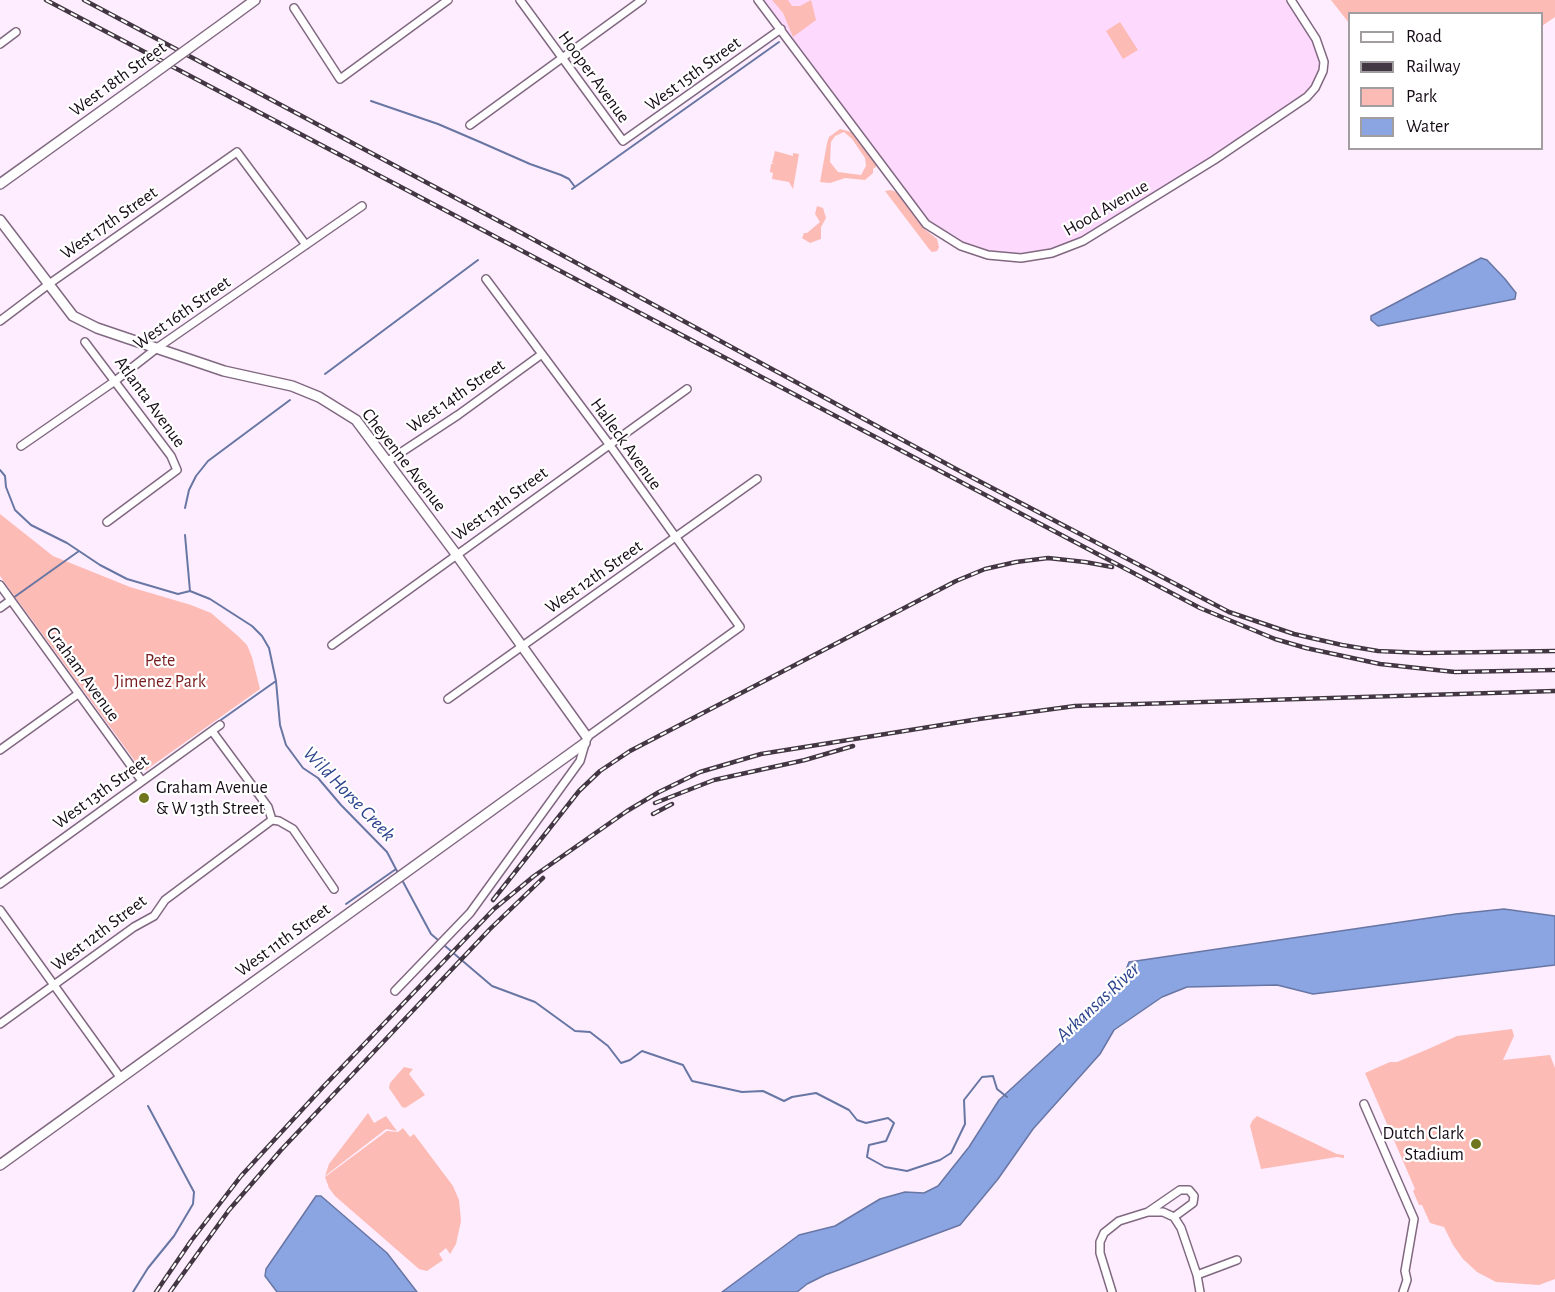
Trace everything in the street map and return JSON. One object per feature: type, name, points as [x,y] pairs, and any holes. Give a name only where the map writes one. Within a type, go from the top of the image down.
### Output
[{"type":"street","name":"West 18th Street","points":[[0,184],[255,0]]},
{"type":"street","points":[[294,8],[340,79],[448,0]]},
{"type":"street","name":"Hooper Avenue","points":[[520,0],[623,141]]},
{"type":"street","points":[[470,124],[642,0]]},
{"type":"street","name":"Hood Avenue","points":[[758,0],[926,224],[961,246],[988,255],[1022,258],[1052,253],[1083,241],[1214,160],[1306,97],[1315,88],[1323,71],[1324,62],[1316,39],[1291,0]]},
{"type":"street","name":"West 15th Street","points":[[623,141],[781,29]]},
{"type":"street","points":[[0,44],[16,32]]},
{"type":"street","name":"West 17th Street","points":[[0,321],[237,152],[306,245]]},
{"type":"street","name":"West 16th Street","points":[[21,446],[115,381],[157,348],[362,206]]},
{"type":"street","points":[[0,220],[49,284]]},
{"type":"street","name":"Halleck Avenue","points":[[486,279],[609,444],[740,627]]},
{"type":"street","name":"Cheyenne Avenue","points":[[49,284],[73,316],[97,328],[224,371],[292,386],[319,396],[356,420],[456,554],[586,740]]},
{"type":"street","name":"Atlanta Avenue","points":[[85,342],[171,456],[177,470],[107,522]]},
{"type":"street","name":"West 14th Street","points":[[388,461],[458,415],[542,354]]},
{"type":"street","name":"West 13th Street","points":[[332,645],[687,389]]},
{"type":"street","name":"West 12th Street","points":[[448,699],[758,479]]},
{"type":"street","name":"Graham Avenue","points":[[0,585],[142,781]]},
{"type":"street","points":[[0,608],[11,600]]},
{"type":"street","name":"West 11th Street","points":[[0,1165],[740,627]]},
{"type":"street","points":[[0,750],[78,694]]},
{"type":"street","name":"West 13th Street","points":[[0,884],[220,725]]},
{"type":"street","points":[[212,731],[268,807],[272,820],[279,821],[293,829],[334,889]]},
{"type":"street","points":[[395,991],[470,913],[580,761],[586,740]]},
{"type":"street","name":"West 12th Street","points":[[0,1024],[134,927],[154,916],[165,900],[272,820]]},
{"type":"street","points":[[0,910],[120,1077]]},
{"type":"street","points":[[1364,1104],[1414,1219],[1405,1271],[1407,1280],[1403,1292]]},
{"type":"street","points":[[1148,1212],[1180,1190],[1189,1190],[1194,1196],[1193,1203],[1174,1217]]},
{"type":"street","points":[[1112,1292],[1100,1253],[1100,1242],[1104,1233],[1119,1221],[1148,1212],[1163,1212],[1174,1217],[1181,1228],[1197,1275],[1200,1292]]},
{"type":"street","points":[[1197,1275],[1237,1260]]},
{"type":"shaded area","points":[[762,0],[1291,0],[1313,34],[1323,71],[1306,97],[1083,240],[1036,256],[988,254],[961,246],[931,227]]},
{"type":"green space","points":[[772,0],[788,0],[792,6],[800,6],[811,0],[816,20],[793,37],[783,13]]},
{"type":"green space","points":[[1331,0],[1555,0],[1555,17],[1543,25],[1543,12],[1348,12],[1348,22]]},
{"type":"green space","points":[[1120,22],[1138,50],[1123,59],[1106,31]]},
{"type":"green space","points":[[840,129],[851,132],[877,166],[873,169],[873,173],[865,180],[845,178],[830,183],[820,182],[829,137]],"holes":[[[844,132],[852,139],[865,158],[866,166],[861,175],[838,172],[830,162],[831,142],[835,136]]]},
{"type":"green space","points":[[775,151],[793,156],[793,153],[799,154],[793,189],[789,182],[772,179],[773,173],[770,172],[771,164],[774,164],[772,163]]},
{"type":"green space","points":[[885,191],[896,192],[923,228],[937,239],[939,247],[937,251],[932,252],[929,249]]},
{"type":"green space","points":[[817,206],[823,208],[826,218],[821,227],[821,239],[810,243],[802,238],[804,233],[820,222],[815,214]]},
{"type":"green space","name":"Pete Jimenez Park","points":[[0,514],[53,556],[130,587],[211,613],[247,645],[260,689],[146,770],[140,768],[0,576]]},
{"type":"green space","name":"Dutch Clark Stadium","points":[[1512,1029],[1514,1036],[1503,1060],[1550,1055],[1555,1068],[1555,1279],[1539,1285],[1496,1282],[1477,1272],[1463,1259],[1444,1227],[1430,1223],[1422,1205],[1419,1205],[1413,1191],[1415,1189],[1365,1073],[1457,1036]]},
{"type":"green space","points":[[404,1067],[413,1069],[409,1074],[425,1095],[405,1108],[389,1088],[390,1083]]},
{"type":"green space","points":[[368,1113],[374,1123],[386,1116],[397,1131],[386,1129],[325,1176],[329,1164]]},
{"type":"green space","points":[[1257,1116],[1337,1154],[1344,1155],[1344,1158],[1337,1157],[1261,1169],[1250,1126]]},
{"type":"green space","points":[[403,1128],[410,1137],[414,1134],[453,1186],[459,1200],[461,1221],[456,1244],[450,1254],[446,1248],[439,1254],[443,1260],[427,1271],[419,1269],[335,1196],[325,1177],[387,1131],[398,1132]]},
{"type":"water","points":[[1481,258],[1487,260],[1505,279],[1516,293],[1515,299],[1378,326],[1371,320],[1371,316]]},
{"type":"water","points":[[1504,909],[1555,916],[1555,965],[1313,994],[1277,985],[1187,987],[1162,997],[1114,1030],[1100,1054],[1033,1129],[998,1179],[960,1225],[825,1275],[797,1292],[722,1292],[799,1235],[835,1226],[880,1199],[905,1192],[924,1193],[938,1186],[969,1147],[999,1100],[1089,1017],[1124,975],[1129,962]]},
{"type":"water","points":[[316,1196],[321,1196],[387,1253],[417,1292],[277,1292],[265,1276],[266,1269]]},
{"type":"waterway","points":[[572,189],[779,42]]},
{"type":"waterway","points":[[371,101],[438,124],[561,175],[569,179],[575,187]]},
{"type":"waterway","points":[[325,374],[478,260]]},
{"type":"waterway","points":[[185,508],[189,490],[196,476],[208,461],[290,400]]},
{"type":"waterway","name":"Wild Horse Creek","points":[[0,470],[5,476],[6,487],[15,510],[31,525],[67,543],[100,565],[127,579],[178,594],[190,591],[210,599],[252,626],[262,636],[269,648],[276,681],[280,725],[286,745],[303,768],[318,778],[387,852],[398,873]]},
{"type":"waterway","points":[[185,535],[190,591]]},
{"type":"waterway","points":[[13,598],[79,551]]},
{"type":"waterway","points":[[218,722],[276,681]]},
{"type":"waterway","points":[[346,904],[396,869]]},
{"type":"waterway","name":"Wild Horse Creek","points":[[401,878],[431,934],[492,986],[535,1002],[575,1031],[590,1032],[608,1046],[621,1063],[630,1060],[642,1051],[683,1065],[692,1081],[742,1092],[763,1091],[784,1101],[792,1097],[816,1093],[849,1110],[857,1120],[866,1123],[888,1118],[894,1123],[886,1141],[869,1145],[867,1157],[885,1167],[907,1171],[940,1160],[951,1153],[965,1124],[964,1100],[982,1077],[993,1076],[997,1089],[1007,1097]]},
{"type":"waterway","points":[[133,1292],[148,1268],[174,1236],[193,1204],[194,1192],[148,1106]]},
{"type":"railway","points":[[46,0],[1200,608],[1275,639],[1380,664],[1455,672],[1555,670]]},
{"type":"railway","points":[[84,0],[527,236],[956,469],[1229,612],[1294,634],[1378,651],[1424,653],[1555,651]]},
{"type":"railway","points":[[493,900],[579,791],[600,771],[630,751],[956,581],[985,569],[1048,558],[1112,567]]},
{"type":"railway","points":[[156,1292],[191,1241],[241,1176],[494,909],[534,876],[627,811],[700,772],[761,754],[1075,706],[1555,691]]},
{"type":"railway","points":[[655,803],[714,780],[805,760],[853,746]]},
{"type":"railway","points":[[653,814],[672,804]]},
{"type":"railway","points":[[170,1292],[229,1210],[281,1150],[490,929],[543,878]]},
{"type":"place","name":"Graham Avenue & W 13th Street","points":[[144,798]]},
{"type":"place","name":"Dutch Clark Stadium","points":[[1476,1144]]},
{"type":"water label","name":"Arkansas River","points":[[1098,1002]]}]
